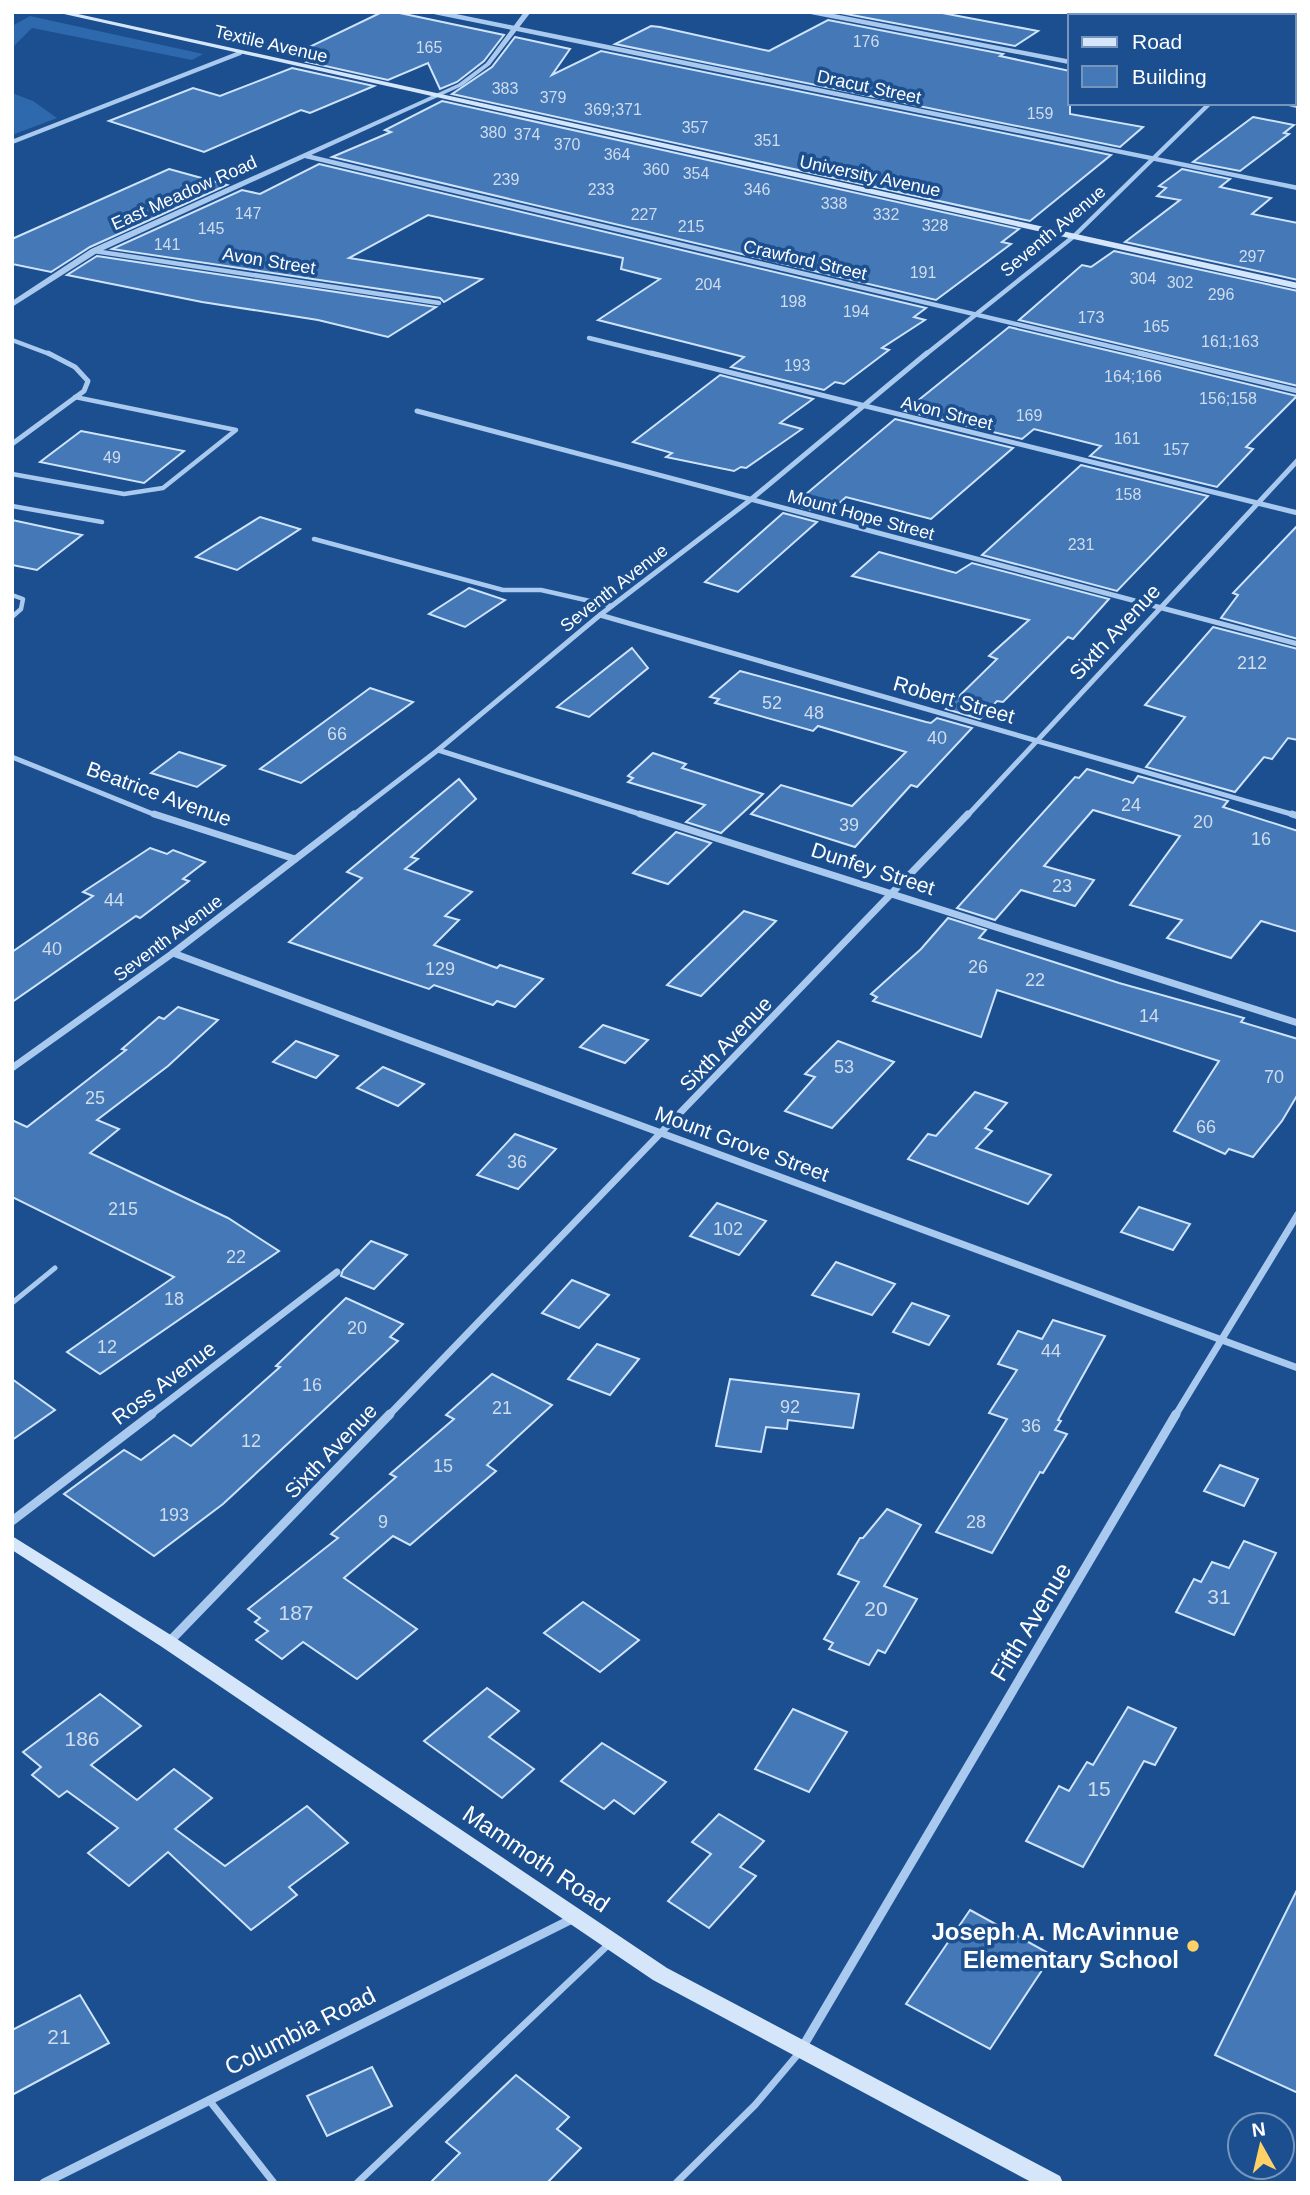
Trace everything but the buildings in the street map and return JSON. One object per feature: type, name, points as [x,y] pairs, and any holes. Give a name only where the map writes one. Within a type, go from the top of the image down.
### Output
[{"type":"main road","name":"Textile Avenue","points":[[58,12],[436,96]]},
{"type":"main road","name":"University Avenue","points":[[436,96],[1298,286]]},
{"type":"main road","name":"Mammoth Road","points":[[12,1542],[168,1643],[660,1974],[800,2051],[1053,2183]]},
{"type":"street","name":"Dracut Street","points":[[435,12],[1298,188]]},
{"type":"street","name":"East Meadow Road","points":[[12,305],[94,251],[460,85],[488,64],[528,12]]},
{"type":"street","points":[[812,12],[1068,62]]},
{"type":"street","points":[[12,142],[240,53]]},
{"type":"street","name":"Seventh Avenue","points":[[12,1068],[173,953],[438,750],[600,615],[749,500],[974,313],[1073,237],[1208,105]]},
{"type":"street","name":"Crawford Street","points":[[306,156],[1298,391]]},
{"type":"street","name":"Avon Street","points":[[94,251],[439,303]]},
{"type":"street","name":"Avon Street","points":[[589,338],[1298,513]]},
{"type":"street","points":[[12,340],[80,371],[88,382],[75,397],[12,444]]},
{"type":"street","name":"Mount Hope Street","points":[[417,411],[1298,644]]},
{"type":"street","name":"Sixth Avenue","points":[[168,1643],[894,894],[1298,460]]},
{"type":"street","name":"Robert Street","points":[[600,615],[1298,816]]},
{"type":"street","name":"Dunfey Street","points":[[438,750],[1298,1023]]},
{"type":"street","name":"Beatrice Avenue","points":[[12,757],[173,822],[295,859]]},
{"type":"street","name":"Mount Grove Street","points":[[173,953],[1298,1368]]},
{"type":"street","name":"Fifth Avenue","points":[[800,2051],[1220,1339],[1298,1214]]},
{"type":"street","name":"Ross Avenue","points":[[12,1521],[337,1272]]},
{"type":"street","name":"Columbia Road","points":[[44,2183],[576,1917]]},
{"type":"lane","points":[[12,474],[124,494],[163,488],[236,430],[75,397]]},
{"type":"lane","points":[[12,506],[102,522]]},
{"type":"lane","points":[[314,539],[503,590],[541,590],[612,606]]},
{"type":"lane","points":[[12,594],[23,599],[21,609],[12,617]]},
{"type":"lane","points":[[12,1303],[55,1268]]},
{"type":"lane","points":[[357,2183],[612,1942]]},
{"type":"lane","points":[[676,2183],[755,2105],[800,2051]]},
{"type":"lane","points":[[209,2100],[274,2183]]},
{"type":"shaded area","points":[[30,16],[203,54],[192,60],[32,28],[12,48],[12,26]]},
{"type":"shaded area","points":[[12,93],[33,101],[57,118],[12,135]]},
{"type":"place","name":"Joseph A. McAvinnue Elementary School","points":[[1193,1946]]}]
